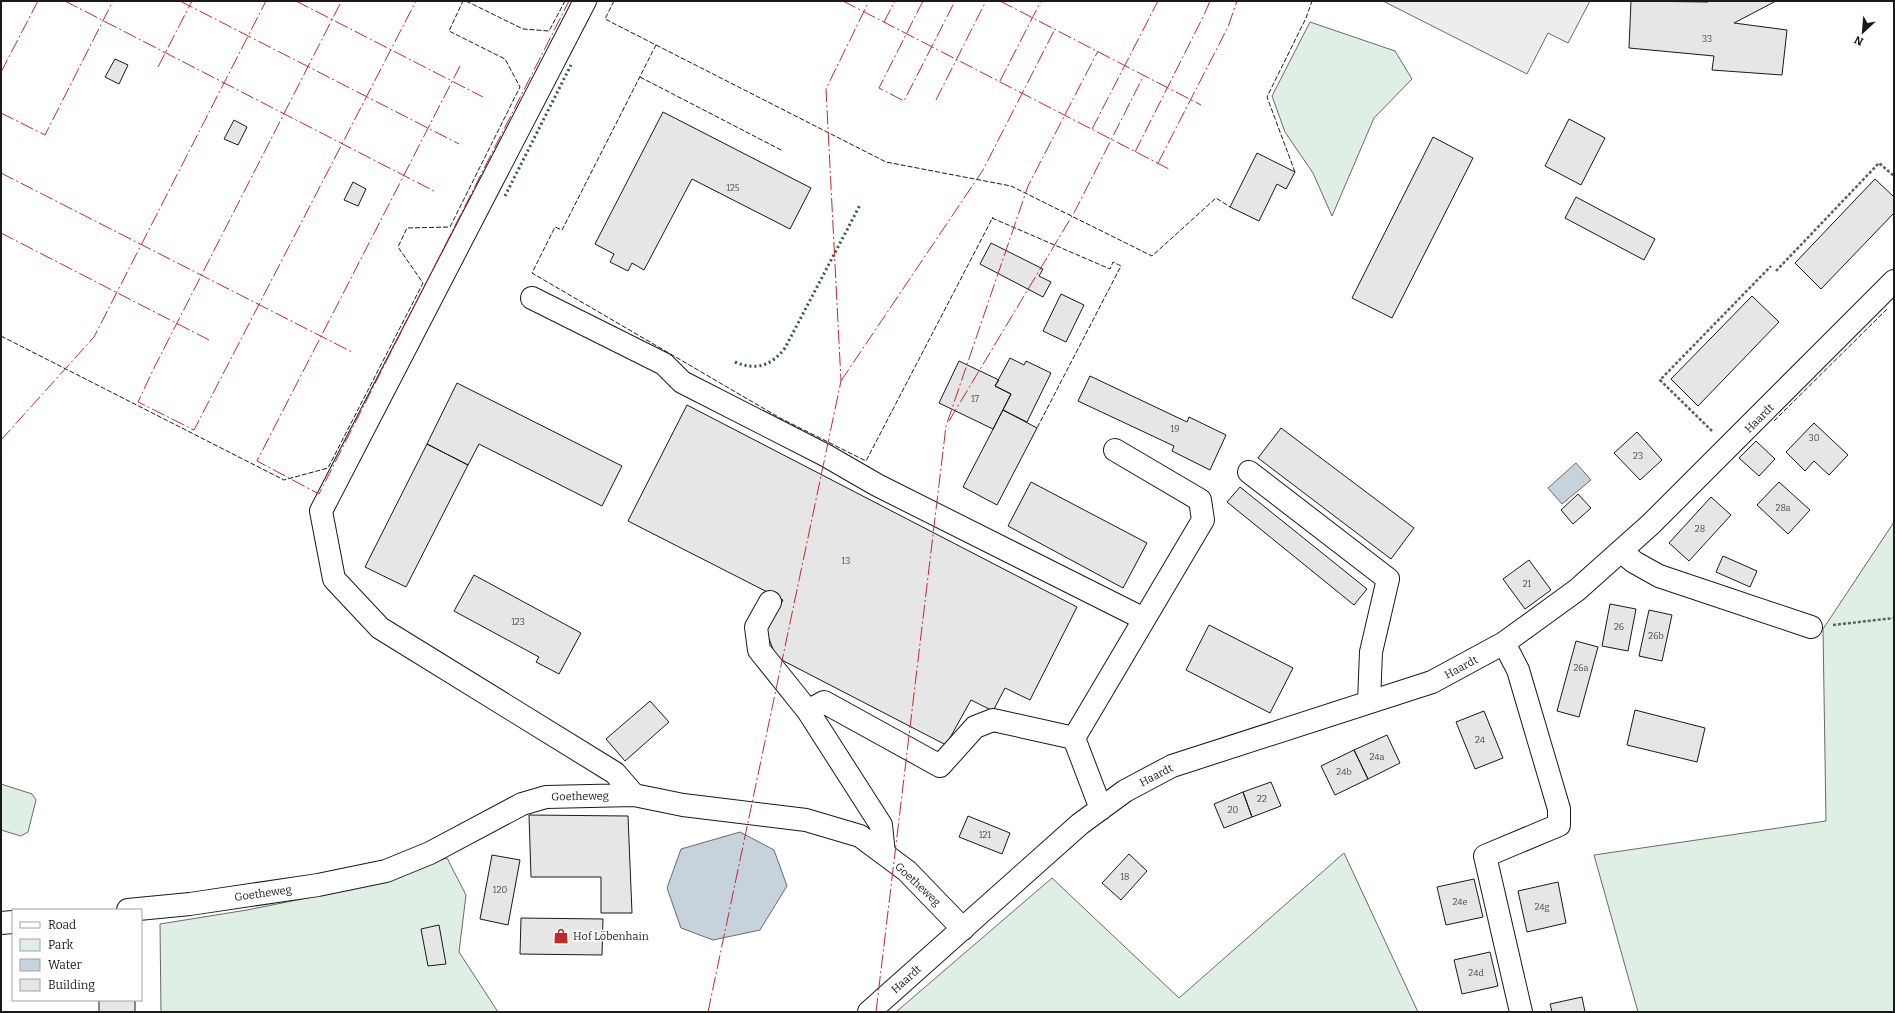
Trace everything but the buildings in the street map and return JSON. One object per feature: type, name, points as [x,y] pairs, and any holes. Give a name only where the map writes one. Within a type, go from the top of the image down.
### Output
[{"type":"street","points":[[585,1],[321,511],[334,579],[380,628],[615,773],[634,795]]},
{"type":"street","name":"Haardt","points":[[869,1012],[1080,824],[1125,792],[1172,766],[1432,682],[1504,644],[1577,590],[1651,524],[1892,289]]},
{"type":"street","points":[[532,298],[664,364],[682,382],[825,455],[877,485],[1144,619]]},
{"type":"street","points":[[1074,738],[1203,520],[1200,500],[1115,450]]},
{"type":"street","points":[[1249,472],[1388,579],[1371,652],[1369,702]]},
{"type":"street","points":[[1621,551],[1634,562],[1659,576],[1811,627]]},
{"type":"street","points":[[770,602],[756,627],[759,650],[808,711],[881,825],[884,854]]},
{"type":"street","points":[[1504,644],[1518,670],[1559,809],[1559,825],[1485,856],[1521,1012]]},
{"type":"street","points":[[808,711],[824,702],[940,766],[974,727],[993,720],[1074,738]]},
{"type":"street","points":[[1074,738],[1101,809]]},
{"type":"street","name":"Goetheweg","points":[[138,909],[190,904],[318,885],[386,871],[430,853],[522,804],[546,796],[634,795],[683,805],[806,820],[860,836],[907,871],[963,929]]},
{"type":"street","points":[[1,923],[12,922]]},
{"type":"path","points":[[1776,271],[1879,163],[1894,176]]},
{"type":"path","points":[[1729,448],[1660,380],[1771,266]]},
{"type":"path","points":[[1811,627],[1894,618]]},
{"type":"green space","points":[[1310,22],[1395,51],[1412,79],[1374,118],[1332,216],[1313,173],[1285,132],[1272,96]]},
{"type":"green space","points":[[1894,522],[1894,1012],[1638,1012],[1594,855],[1826,821],[1823,629]]},
{"type":"green space","points":[[1,784],[32,794],[36,800],[28,832],[21,836],[1,830]]},
{"type":"green space","points":[[1344,853],[1418,1012],[896,1012],[1052,878],[1179,998]]},
{"type":"green space","points":[[447,858],[466,895],[459,952],[498,1012],[161,1012],[160,924],[247,910],[322,895]]},
{"type":"shaded area","points":[[1383,1],[1590,1],[1568,43],[1548,33],[1527,74]]},
{"type":"water","points":[[1576,463],[1591,480],[1562,504],[1548,488]]},
{"type":"water","points":[[740,832],[774,850],[787,886],[760,930],[713,940],[681,928],[667,888],[681,849]]},
{"type":"hedge","points":[[505,196],[571,65]]},
{"type":"hedge","points":[[735,362],[750,366],[763,365],[769,363],[785,348],[860,205]]},
{"type":"fence","points":[[1,336],[284,480],[328,468],[423,283],[398,247],[407,228],[450,227],[520,87],[505,59],[449,31],[463,1]]},
{"type":"fence","points":[[466,1],[523,29],[549,31],[565,1]]},
{"type":"fence","points":[[614,1],[605,19],[656,45],[562,230],[555,227],[532,273],[780,418],[866,461],[993,217]]},
{"type":"fence","points":[[1295,172],[1267,97],[1306,18],[1312,1]]},
{"type":"fence","points":[[656,45],[886,162],[1011,186],[1152,256],[1216,198],[1230,207]]},
{"type":"fence","points":[[640,77],[783,151]]},
{"type":"fence","points":[[992,218],[1110,269],[1113,262],[1121,266],[1037,428]]},
{"type":"fence","points":[[1774,421],[1887,309]]},
{"type":"power","points":[[1,72],[38,1]]},
{"type":"power","points":[[65,1],[434,191]]},
{"type":"power","points":[[1,113],[45,135],[113,1]]},
{"type":"power","points":[[180,1],[459,144]]},
{"type":"power","points":[[158,67],[192,1]]},
{"type":"power","points":[[1,440],[94,337],[266,1]]},
{"type":"power","points":[[296,1],[483,97]]},
{"type":"power","points":[[340,4],[138,402],[194,430],[416,1]]},
{"type":"power","points":[[460,66],[257,461],[319,494],[569,1]]},
{"type":"power","points":[[843,1],[1169,169]]},
{"type":"power","points":[[708,1012],[841,381],[826,89],[869,1]]},
{"type":"power","points":[[884,22],[895,1]]},
{"type":"power","points":[[923,1],[879,88],[904,101],[955,1]]},
{"type":"power","points":[[936,100],[986,1]]},
{"type":"power","points":[[1000,1],[1201,105]]},
{"type":"power","points":[[1000,81],[1041,1]]},
{"type":"power","points":[[1092,129],[1158,1]]},
{"type":"power","points":[[1135,152],[1210,1]]},
{"type":"power","points":[[1158,163],[1228,27],[1237,1]]},
{"type":"power","points":[[841,381],[983,170],[1055,29]]},
{"type":"power","points":[[876,1012],[946,426],[1028,186],[1098,51]]},
{"type":"power","points":[[949,421],[1075,211],[1144,75]]},
{"type":"power","points":[[1,173],[352,352]]},
{"type":"power","points":[[1,233],[209,340]]},
{"type":"place","name":"Hof Löbenhain","points":[[561,936]]}]
